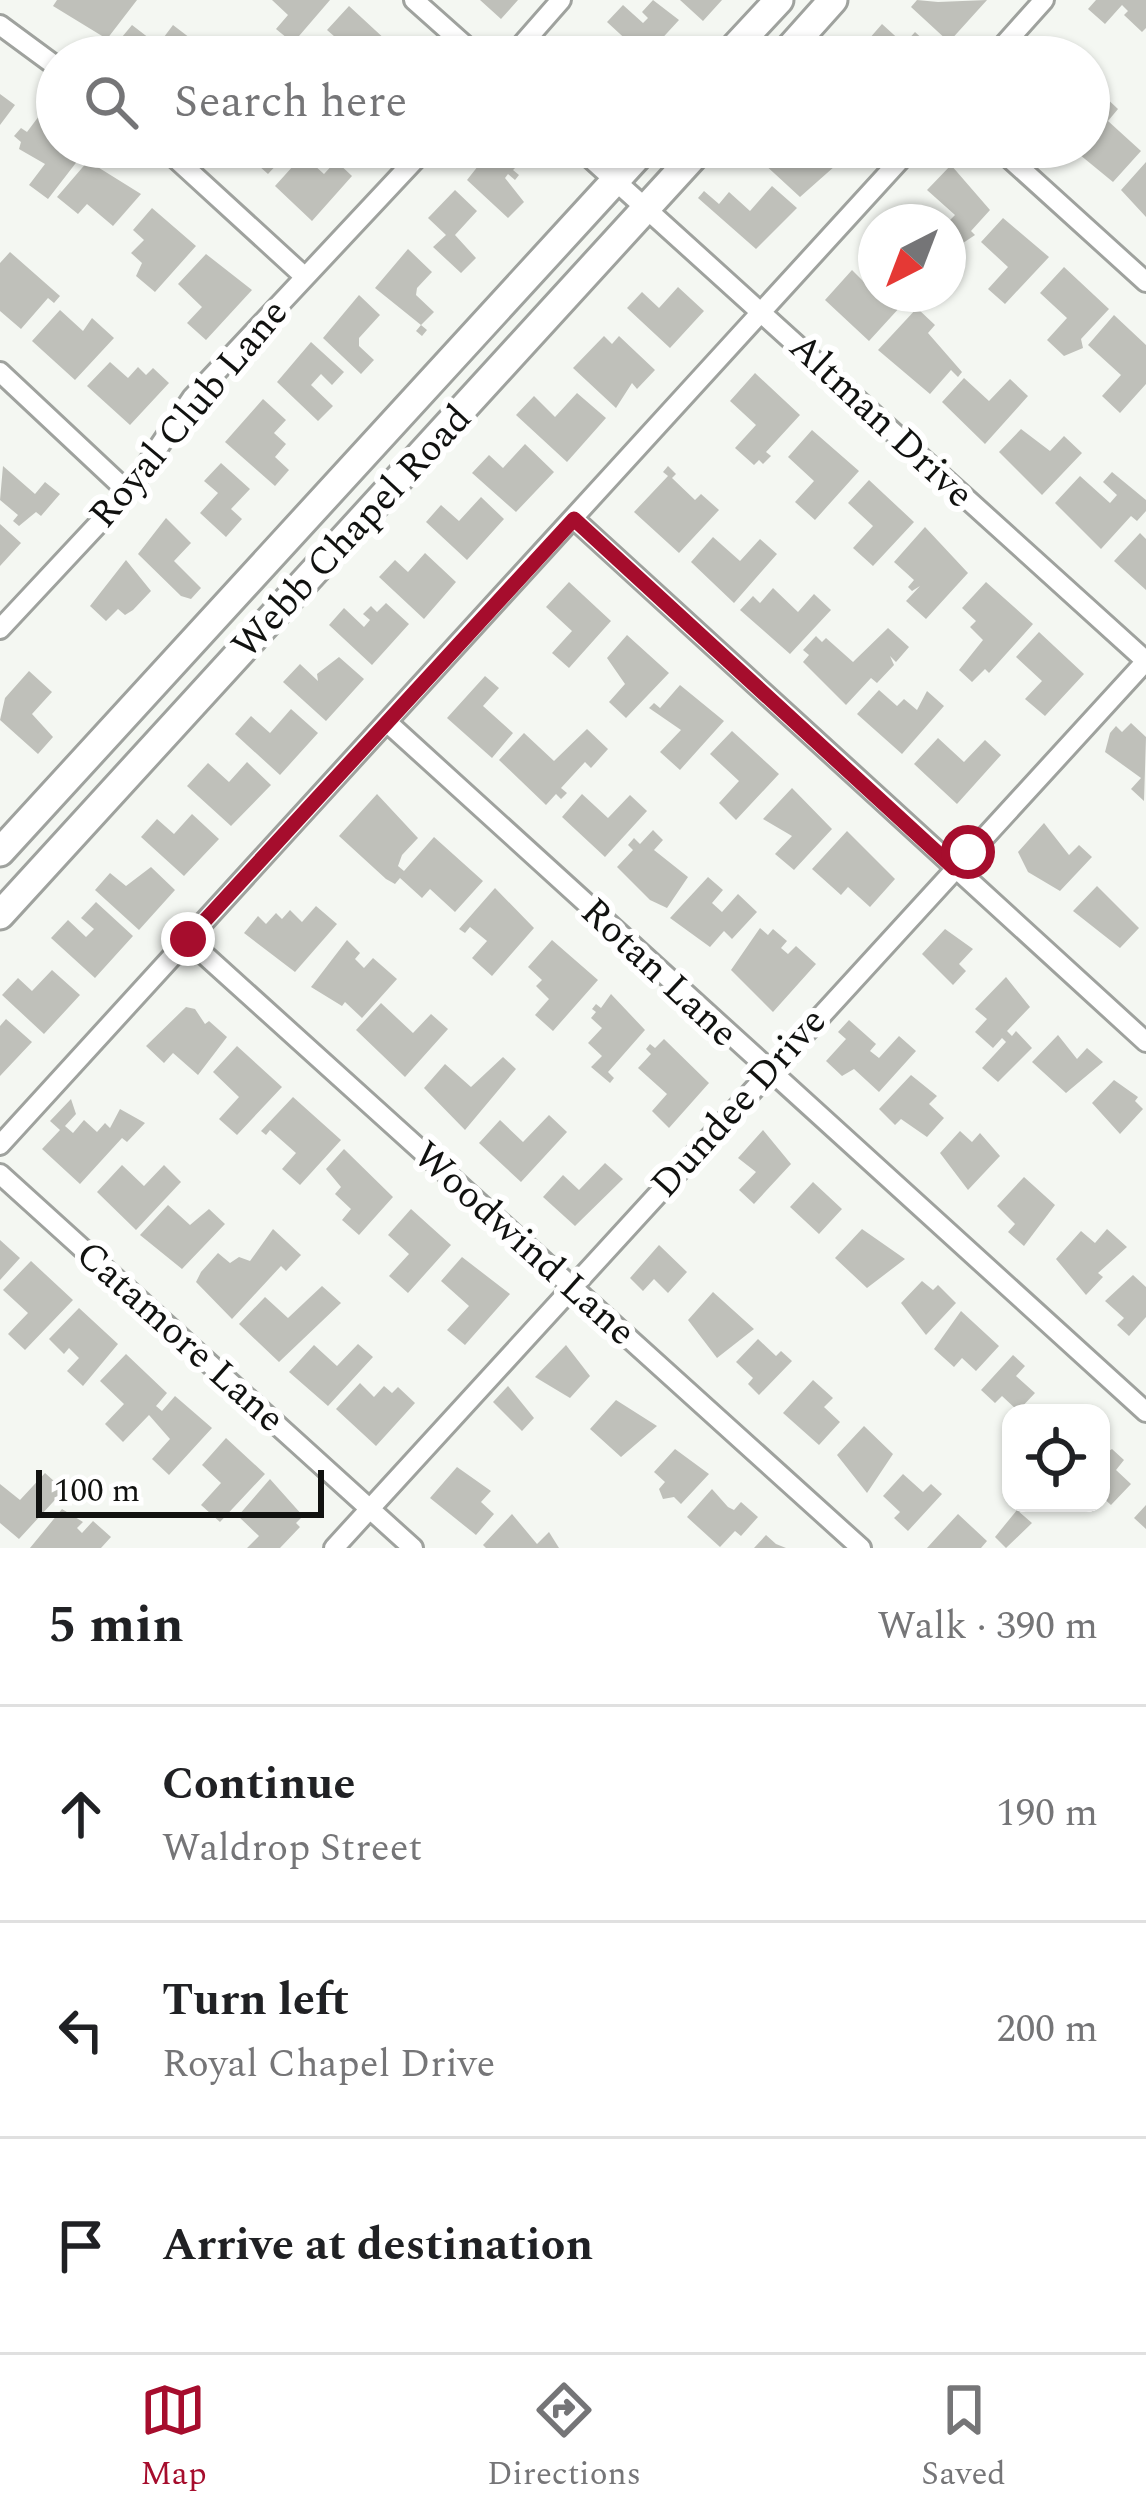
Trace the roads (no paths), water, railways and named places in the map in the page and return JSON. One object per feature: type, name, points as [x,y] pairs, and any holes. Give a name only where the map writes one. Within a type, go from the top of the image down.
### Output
[{"type":"main road","points":[[746,36],[779,0]]},
{"type":"main road","points":[[801,36],[833,0]]},
{"type":"main road","name":"Webb Chapel Road","points":[[0,852],[627,168]]},
{"type":"main road","name":"Webb Chapel Road","points":[[0,915],[683,168]]},
{"type":"street","points":[[413,0],[454,36]]},
{"type":"street","points":[[529,36],[561,0]]},
{"type":"street","points":[[1011,36],[1044,0]]},
{"type":"street","points":[[0,25],[36,52]]},
{"type":"street","points":[[186,168],[305,277]]},
{"type":"street","name":"Royal Club Lane","points":[[0,629],[128,492],[192,398],[408,168]]},
{"type":"street","name":"Altman Drive","points":[[601,168],[1146,661]]},
{"type":"street","points":[[0,1145],[893,168]]},
{"type":"street","points":[[1020,168],[1146,282]]},
{"type":"street","points":[[0,372],[128,492]]},
{"type":"street","points":[[574,519],[1146,1042]]},
{"type":"street","name":"Dundee Drive","points":[[334,1548],[1146,661]]},
{"type":"street","name":"Rotan Lane","points":[[388,723],[767,1073],[1146,1412]]},
{"type":"street","name":"Woodwind Lane","points":[[188,939],[860,1548]]},
{"type":"street","name":"Catamore Lane","points":[[0,1174],[412,1548]]}]
